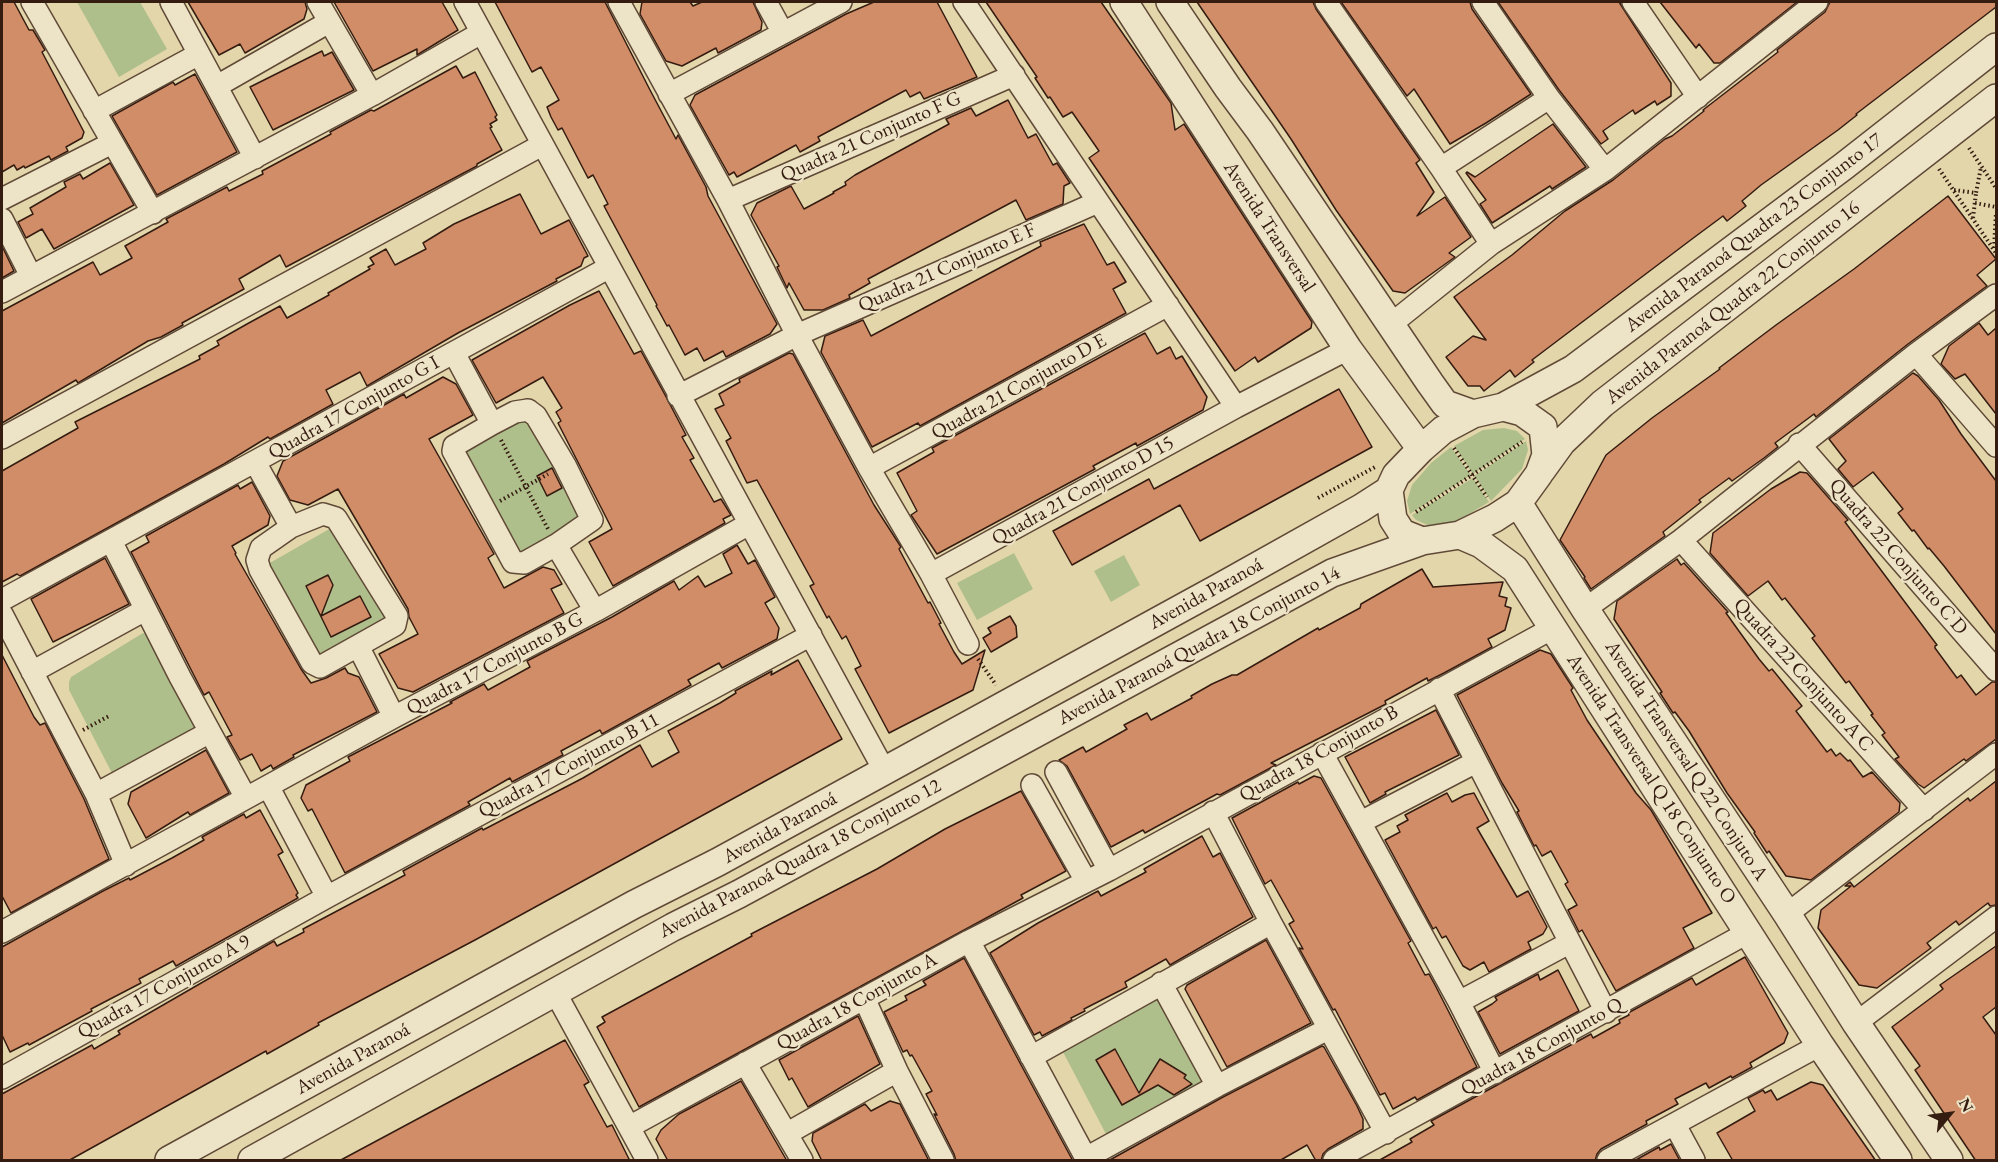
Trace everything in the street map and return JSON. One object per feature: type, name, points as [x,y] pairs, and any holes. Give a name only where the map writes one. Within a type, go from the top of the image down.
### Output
[{"type":"street","points":[[32,2],[153,213]]},
{"type":"street","points":[[171,2],[255,158]]},
{"type":"street","points":[[318,2],[372,95]]},
{"type":"street","points":[[465,2],[608,268],[884,770]]},
{"type":"street","points":[[619,2],[728,200],[869,468],[931,574],[968,644]]},
{"type":"street","points":[[766,2],[783,33]]},
{"type":"street","points":[[669,94],[841,2]]},
{"type":"street","points":[[964,2],[1236,407]]},
{"type":"street","name":"Avenida Transversal","points":[[1124,2],[1348,349],[1421,449]]},
{"type":"street","points":[[1170,2],[1446,404],[1473,414]]},
{"type":"street","points":[[1326,2],[1442,168],[1491,244]]},
{"type":"street","points":[[1483,2],[1549,98],[1605,170]]},
{"type":"street","points":[[1633,2],[1698,97]]},
{"type":"street","points":[[1390,325],[1491,244],[1605,170],[1817,2]]},
{"type":"street","points":[[217,86],[329,22]]},
{"type":"street","points":[[2,292],[372,95],[481,33]]},
{"type":"street","name":"Avenida Paranoá Quadra 23 Conjunto 17","points":[[1389,490],[1396,475],[1443,430],[1473,414],[1503,407],[1572,369],[1825,180],[1996,47]]},
{"type":"street","points":[[94,111],[199,54]]},
{"type":"street","name":"Quadra 21 Conjunto F G","points":[[728,200],[1014,75]]},
{"type":"street","points":[[1195,111],[1204,112],[1223,106],[1228,87]]},
{"type":"street","points":[[1941,91],[1953,100],[1960,111],[1946,138]]},
{"type":"street","points":[[1442,168],[1549,98]]},
{"type":"street","name":"Avenida Paranoá Quadra 22 Conjunto 16","points":[[1518,503],[1562,442],[1602,404],[1996,98]]},
{"type":"street","points":[[1225,159],[1228,140],[1238,130],[1250,127],[1260,130]]},
{"type":"street","points":[[2,199],[112,143]]},
{"type":"street","points":[[2,438],[542,145]]},
{"type":"street","name":"Quadra 21 Conjunto E F","points":[[678,396],[797,334],[1098,202]]},
{"type":"street","points":[[2,219],[31,276]]},
{"type":"street","name":"Quadra 17 Conjunto G I","points":[[2,600],[608,268]]},
{"type":"street","points":[[1585,609],[1682,540],[1799,444],[1996,295]]},
{"type":"street","name":"Quadra 21 Conjunto D E","points":[[869,468],[1168,306]]},
{"type":"street","name":"Quadra 21 Conjunto D 15","points":[[931,574],[1236,407],[1348,349]]},
{"type":"street","points":[[454,353],[492,424]]},
{"type":"street","points":[[1916,354],[1996,446]]},
{"type":"street","points":[[1503,407],[1522,412],[1543,428],[1546,455],[1539,474]]},
{"type":"street","points":[[528,410],[536,416],[565,465],[592,520],[556,545],[524,562],[513,562],[453,451],[454,446],[492,424],[515,412],[528,410]]},
{"type":"street","name":"Quadra 22 Conjunto C D","points":[[1799,444],[1996,669]]},
{"type":"street","points":[[255,462],[291,527]]},
{"type":"street","points":[[1389,490],[1393,519],[1398,527],[1402,533],[1422,541]]},
{"type":"street","name":"Avenida Paranoá","points":[[169,1161],[660,890],[718,862],[1230,581],[1389,490]]},
{"type":"street","name":"Avenida Paranoá Quadra 18 Conjunto 14","points":[[1045,727],[1332,573],[1422,541],[1460,535],[1495,518],[1518,503]]},
{"type":"street","name":"Avenida Transversal Q 22 Conjuto A","points":[[1518,503],[1856,1023],[1949,1161]]},
{"type":"street","points":[[323,514],[336,518],[397,616],[395,625],[321,667],[312,663],[306,653],[260,570],[257,560],[261,548],[291,527],[323,514]]},
{"type":"street","name":"Quadra 17 Conjunto B G","points":[[2,932],[394,717],[596,611],[749,524]]},
{"type":"street","name":"Avenida Transversal Q 18 Conjunto O","points":[[1460,535],[1481,544],[1515,569],[1820,1045],[1898,1161]]},
{"type":"street","name":"Quadra 22 Conjunto A C","points":[[1682,540],[1924,810]]},
{"type":"street","points":[[111,541],[145,610],[246,798]]},
{"type":"street","points":[[556,545],[596,611]]},
{"type":"street","points":[[32,672],[145,610]]},
{"type":"street","points":[[2,614],[96,794],[126,865]]},
{"type":"street","name":"Quadra 18 Conjunto B","points":[[1086,881],[1553,627]]},
{"type":"street","name":"Quadra 17 Conjunto B 11","points":[[327,897],[811,635]]},
{"type":"street","points":[[358,646],[394,717]]},
{"type":"street","points":[[1439,689],[1606,1012]]},
{"type":"street","name":"Avenida Paranoá Quadra 18 Conjunto 12","points":[[252,1161],[673,927],[739,894],[1045,727]]},
{"type":"street","points":[[96,794],[210,732]]},
{"type":"street","points":[[1632,751],[1646,764],[1665,759],[1670,752],[1667,732]]},
{"type":"street","points":[[1322,753],[1459,1002],[1495,1073]]},
{"type":"street","points":[[1787,914],[1996,754]]},
{"type":"street","points":[[1361,822],[1476,762]]},
{"type":"street","points":[[1056,772],[1109,870]]},
{"type":"street","points":[[1666,803],[1668,784],[1678,776],[1692,776],[1698,779]]},
{"type":"street","points":[[1032,785],[1086,881]]},
{"type":"street","points":[[268,786],[327,897]]},
{"type":"street","points":[[1213,812],[1386,1133]]},
{"type":"street","points":[[718,862],[712,872],[715,892],[739,894]]},
{"type":"street","name":"Quadra 18 Conjunto A","points":[[629,1127],[969,941],[1086,881]]},
{"type":"street","points":[[660,890],[675,893],[684,904],[680,919],[673,927]]},
{"type":"street","name":"Quadra 17 Conjunto A 9","points":[[2,1078],[327,897]]},
{"type":"street","points":[[1856,1023],[1995,922]]},
{"type":"street","points":[[1031,1057],[1271,923]]},
{"type":"street","name":"Quadra 18 Conjunto Q","points":[[1335,1161],[1749,932]]},
{"type":"street","points":[[969,941],[1087,1159],[1217,1086],[1328,1029]]},
{"type":"street","points":[[1459,1002],[1569,943]]},
{"type":"street","points":[[1161,983],[1217,1086]]},
{"type":"street","points":[[555,992],[647,1161]]},
{"type":"street","points":[[864,998],[897,1071],[943,1161]]},
{"type":"street","points":[[1608,1161],[1820,1045]]},
{"type":"street","points":[[745,1063],[788,1133],[802,1161]]},
{"type":"street","points":[[788,1133],[897,1071]]},
{"type":"street","points":[[1675,1125],[1694,1161]]},
{"type":"path","points":[[1946,138],[1981,167],[1996,188]]},
{"type":"path","points":[[1946,138],[1954,190],[1995,251]]},
{"type":"path","points":[[1973,218],[1981,167]]},
{"type":"path","points":[[1954,190],[1976,193]]},
{"type":"path","points":[[1975,203],[1996,207]]},
{"type":"path","points":[[1995,251],[1996,213]]},
{"type":"path","points":[[492,424],[556,545]]},
{"type":"path","points":[[1443,430],[1491,503],[1495,518]]},
{"type":"path","points":[[1318,498],[1382,461]]},
{"type":"path","points":[[483,510],[565,465]]},
{"type":"path","points":[[968,644],[1008,702]]},
{"type":"path","points":[[67,738],[109,717]]},
{"type":"green space","points":[[77,2],[140,2],[167,49],[119,77]]},
{"type":"green space","points":[[529,416],[591,526],[528,564],[465,453]]},
{"type":"green space","points":[[1504,428],[1517,431],[1525,439],[1473,474],[1454,446],[1483,430]]},
{"type":"green space","points":[[1526,441],[1528,450],[1522,469],[1491,501],[1474,476]]},
{"type":"green space","points":[[1451,447],[1471,475],[1410,514],[1407,501],[1412,485],[1431,463]]},
{"type":"green space","points":[[1473,478],[1489,502],[1454,523],[1432,527],[1416,520],[1412,515]]},
{"type":"green space","points":[[338,524],[394,622],[324,662],[268,564]]},
{"type":"green space","points":[[1014,553],[1033,589],[977,620],[957,583]]},
{"type":"green space","points":[[1124,555],[1140,585],[1111,602],[1094,571]]},
{"type":"green space","points":[[143,633],[150,635],[202,726],[114,777],[69,690],[69,682],[71,677]]},
{"type":"green space","points":[[1160,991],[1209,1082],[1107,1136],[1063,1052],[1115,1024],[1129,1008]]},
{"type":"building","points":[[2,2],[14,2],[29,30],[33,30],[84,132],[82,138],[66,147],[68,151],[51,160],[49,156],[25,168],[24,166],[17,170],[14,165],[2,172]]},
{"type":"building","points":[[188,2],[305,2],[307,9],[304,19],[245,53],[240,44],[219,55]]},
{"type":"building","points":[[334,2],[442,2],[458,30],[417,55],[417,49],[373,71]]},
{"type":"building","points":[[495,2],[605,2],[676,139],[678,135],[706,187],[708,196],[777,324],[770,334],[726,357],[723,351],[704,361],[697,348],[685,355],[656,306],[604,206],[608,204],[593,175],[588,178],[562,128],[558,130],[551,117],[547,107],[559,100],[541,67],[532,72]]},
{"type":"building","points":[[642,2],[690,2],[693,6],[702,2],[753,2],[762,22],[761,30],[718,53],[716,48],[682,66],[666,61],[640,14]]},
{"type":"building","points":[[874,2],[937,2],[977,77],[924,99],[920,92],[910,97],[906,90],[818,137],[820,141],[800,152],[796,145],[737,177],[734,172],[729,175],[690,105],[695,95],[846,14]]},
{"type":"building","points":[[986,2],[1101,2],[1171,103],[1175,130],[1184,124],[1312,322],[1311,328],[1258,362],[1255,357],[1235,371],[1089,158],[1099,151],[1072,112],[1063,117],[1050,97],[1048,98],[1035,78],[1037,77]]},
{"type":"building","points":[[1197,2],[1313,2],[1420,160],[1416,163],[1434,192],[1417,216],[1445,197],[1471,237],[1449,253],[1455,257],[1405,293],[1393,291]]},
{"type":"building","points":[[1341,2],[1470,2],[1472,9],[1531,94],[1450,144],[1414,89],[1407,96]]},
{"type":"building","points":[[1498,2],[1619,2],[1671,83],[1671,96],[1657,105],[1655,101],[1635,114],[1633,110],[1603,131],[1608,139],[1601,144],[1559,90]]},
{"type":"building","points":[[1660,2],[1797,2],[1720,63],[1714,63],[1699,44],[1696,48]]},
{"type":"building","points":[[1830,2],[1996,2],[1996,7],[1838,130],[1761,185],[1742,201],[1746,206],[1727,221],[1723,216],[1532,360],[1534,362],[1515,377],[1510,370],[1484,391],[1480,386],[1468,386],[1446,357],[1473,336],[1486,340],[1454,297],[1512,255],[1565,211],[1613,180],[1704,111],[1825,12]]},
{"type":"building","points":[[322,51],[324,56],[332,52],[354,90],[273,130],[250,87]]},
{"type":"building","points":[[456,66],[463,78],[475,72],[497,115],[495,117],[497,120],[490,124],[492,127],[490,128],[502,150],[477,166],[286,267],[280,255],[239,279],[244,289],[182,323],[183,325],[148,341],[78,383],[76,380],[2,423],[2,311],[93,262],[100,275],[132,258],[125,246],[168,222],[166,219],[227,187],[229,191],[263,174],[262,171],[331,134],[330,132],[371,110],[374,111]]},
{"type":"building","points":[[195,74],[237,152],[157,195],[112,116],[173,82],[175,85]]},
{"type":"building","points":[[1008,100],[1028,138],[1036,134],[1053,165],[1057,163],[1070,183],[1064,186],[1063,204],[1026,220],[1016,200],[868,279],[870,283],[849,295],[850,298],[823,310],[804,310],[789,283],[787,288],[777,267],[779,266],[751,215],[757,203],[791,186],[804,209],[846,185],[845,182],[855,175],[949,124],[946,119],[971,108],[976,116]]},
{"type":"building","points":[[1553,124],[1586,167],[1552,189],[1550,186],[1492,223],[1480,204],[1486,200],[1466,173],[1475,177]]},
{"type":"building","points":[[110,163],[134,205],[54,249],[42,229],[26,238],[18,222],[33,214],[30,208],[66,187],[64,182],[80,174],[83,179]]},
{"type":"building","points":[[520,194],[541,234],[569,220],[588,256],[584,258],[581,266],[367,386],[360,372],[326,390],[333,404],[270,439],[268,437],[224,464],[20,576],[17,574],[2,582],[2,471],[78,428],[75,422],[200,359],[199,356],[219,345],[217,341],[280,306],[287,318],[329,295],[328,293],[370,269],[368,267],[374,264],[370,258],[386,249],[395,265],[426,249],[423,243],[454,224]]},
{"type":"building","points":[[1948,196],[1996,259],[1977,275],[1987,286],[1908,344],[1816,417],[1814,414],[1775,443],[1778,447],[1764,458],[1732,481],[1729,478],[1699,500],[1701,502],[1663,532],[1665,536],[1591,589],[1560,540],[1606,455]]},
{"type":"building","points":[[1084,224],[1107,265],[1114,262],[1126,282],[1113,289],[1126,313],[920,426],[918,423],[872,447],[821,352],[825,336],[863,320],[871,336],[1041,246],[1040,242]]},
{"type":"building","points":[[2,246],[14,271],[2,278]]},
{"type":"building","points":[[599,291],[634,354],[641,351],[664,393],[686,435],[682,437],[694,458],[690,460],[714,502],[721,499],[731,515],[723,519],[725,523],[613,586],[589,542],[612,529],[558,423],[561,421],[556,412],[562,408],[543,377],[496,403],[472,360]]},
{"type":"building","points":[[1979,323],[1988,335],[1996,328],[1996,414],[1965,374],[1955,379],[1941,364],[1949,346]]},
{"type":"building","points":[[1145,333],[1157,354],[1170,347],[1176,359],[1182,356],[1207,397],[1203,410],[1137,446],[1136,443],[1093,466],[1095,469],[937,554],[911,515],[917,511],[897,473],[934,452],[932,448]]},
{"type":"building","points":[[789,353],[793,354],[874,505],[901,547],[899,549],[928,603],[930,602],[954,652],[962,664],[985,650],[973,690],[889,733],[855,669],[861,666],[846,636],[842,639],[829,616],[827,618],[810,586],[814,584],[757,480],[747,483],[726,441],[731,438],[715,409],[724,405],[719,394],[740,382],[739,379]]},
{"type":"building","points":[[1913,373],[1939,400],[1996,481],[1996,634],[1944,566],[1898,513],[1903,509],[1873,472],[1853,487],[1838,469],[1846,461],[1829,439]]},
{"type":"building","points":[[443,377],[456,384],[473,415],[429,439],[494,554],[488,558],[504,588],[543,567],[554,570],[562,584],[551,589],[564,613],[413,692],[398,688],[379,654],[418,634],[409,617],[408,609],[338,489],[308,505],[290,500],[277,476],[283,461],[404,394],[406,398]]},
{"type":"building","points":[[1339,389],[1372,447],[1200,541],[1180,505],[1072,565],[1053,531],[1149,479],[1154,489]]},
{"type":"building","points":[[552,468],[562,488],[547,496],[537,476]]},
{"type":"building","points":[[1800,472],[1807,473],[1848,520],[1845,522],[1937,645],[1935,648],[1957,678],[1961,675],[1976,695],[1992,682],[1996,682],[1996,739],[1924,788],[1895,759],[1899,757],[1882,735],[1885,733],[1871,715],[1873,714],[1849,681],[1846,683],[1812,638],[1815,636],[1785,598],[1782,600],[1768,581],[1748,596],[1710,553],[1713,533],[1771,489]]},
{"type":"building","points":[[252,482],[270,516],[268,525],[232,546],[235,554],[311,683],[345,668],[348,673],[359,677],[377,712],[293,755],[294,757],[273,769],[271,765],[261,771],[252,754],[240,760],[227,737],[232,735],[209,692],[204,695],[131,552],[149,542],[146,536],[238,485],[240,489]]},
{"type":"building","points":[[737,545],[748,564],[755,560],[775,597],[765,603],[779,628],[777,639],[722,668],[719,663],[688,680],[691,685],[602,734],[600,730],[561,751],[563,755],[512,782],[510,778],[468,802],[470,805],[345,873],[312,809],[308,811],[301,798],[306,785],[350,761],[348,757],[484,684],[488,690],[530,667],[527,661],[612,617],[674,581],[679,590],[698,576],[705,587],[732,573],[723,554]]},
{"type":"building","points":[[105,558],[129,604],[53,642],[31,599]]},
{"type":"building","points":[[1677,559],[1681,565],[1684,563],[1728,612],[1726,613],[1759,659],[1769,671],[1772,669],[1802,706],[1796,711],[1827,752],[1831,749],[1836,756],[1840,753],[1848,761],[1850,760],[1863,777],[1872,772],[1900,803],[1899,812],[1811,880],[1786,876],[1769,851],[1767,853],[1689,731],[1675,712],[1673,713],[1660,693],[1662,692],[1614,619],[1617,601]]},
{"type":"building","points":[[1422,569],[1433,587],[1503,582],[1499,596],[1507,598],[1505,606],[1511,608],[1505,630],[1488,639],[1492,647],[1428,681],[1427,678],[1385,701],[1386,704],[1271,763],[1276,765],[1220,795],[1217,794],[1145,833],[1143,830],[1111,847],[1067,766],[1059,760],[1083,747],[1086,752],[1127,729],[1124,725],[1147,713],[1151,720],[1192,698],[1191,696],[1212,684],[1237,675],[1318,628],[1319,630],[1360,608],[1361,604]]},
{"type":"building","points":[[328,575],[333,585],[321,616],[360,596],[371,617],[331,637],[306,586]]},
{"type":"building","points":[[1010,616],[1016,626],[1017,637],[991,652],[983,638],[991,633],[988,628]]},
{"type":"building","points":[[1540,650],[1551,654],[1573,688],[1571,690],[1587,720],[1636,793],[1651,810],[1712,913],[1683,928],[1694,948],[1616,991],[1582,930],[1579,932],[1568,910],[1577,905],[1565,884],[1568,882],[1551,851],[1542,856],[1536,845],[1534,846],[1517,812],[1519,811],[1457,695]]},
{"type":"building","points":[[2,655],[34,717],[40,725],[45,723],[84,799],[109,859],[11,913],[2,896]]},
{"type":"building","points":[[798,660],[842,739],[68,1161],[2,1161],[2,1094],[92,1045],[94,1049],[120,1034],[118,1031],[274,941],[277,946],[304,932],[303,929],[405,875],[403,871],[482,828],[483,830],[583,778],[640,745],[652,767],[679,752],[668,731],[720,703],[736,693],[735,691]]},
{"type":"building","points":[[1436,710],[1459,755],[1385,792],[1386,794],[1370,803],[1345,757]]},
{"type":"building","points":[[206,750],[229,793],[190,815],[188,812],[146,838],[128,804],[131,792]]},
{"type":"building","points":[[1314,776],[1321,778],[1411,941],[1408,943],[1425,975],[1429,974],[1477,1067],[1417,1100],[1415,1097],[1393,1109],[1385,1093],[1380,1095],[1335,1009],[1333,1010],[1299,948],[1303,949],[1289,924],[1294,921],[1271,880],[1265,884],[1232,818],[1298,782],[1299,784]]},
{"type":"building","points":[[1996,781],[1996,905],[1990,906],[1988,903],[1959,925],[1956,921],[1927,943],[1931,948],[1877,988],[1859,985],[1818,928],[1821,910],[1851,886],[1845,886],[1850,882],[1854,887],[1968,798],[1970,801]]},
{"type":"building","points":[[1021,791],[1066,871],[1021,895],[1023,898],[639,1107],[597,1027],[605,1022],[602,1017],[752,936],[751,934],[877,869],[945,829]]},
{"type":"building","points":[[1447,793],[1452,802],[1474,793],[1489,821],[1477,828],[1517,897],[1528,891],[1547,927],[1543,934],[1528,942],[1531,949],[1489,972],[1484,962],[1470,970],[1463,966],[1446,936],[1442,938],[1436,927],[1433,929],[1385,840],[1400,832],[1397,826],[1408,820],[1405,815]]},
{"type":"building","points":[[260,810],[283,852],[278,855],[298,893],[296,895],[298,898],[176,966],[173,961],[139,979],[141,983],[91,1009],[92,1011],[29,1045],[28,1043],[10,1052],[2,1035],[2,947],[103,891],[172,858],[204,840],[202,837],[244,814],[246,818]]},
{"type":"building","points":[[1202,836],[1213,857],[1220,853],[1253,917],[1170,965],[1166,959],[1125,982],[1127,987],[1084,1009],[1085,1011],[1071,1018],[1072,1020],[1042,1036],[1040,1032],[1034,1035],[990,953],[1038,923],[1098,891],[1101,896],[1146,872],[1144,869]]},
{"type":"building","points":[[1266,940],[1311,1023],[1227,1067],[1185,989],[1187,985]]},
{"type":"building","points":[[1996,946],[1996,1007],[1983,1017],[1996,1035],[1996,1161],[1976,1161],[1915,1070],[1920,1066],[1892,1027],[1943,989],[1940,985]]},
{"type":"building","points":[[1745,957],[1788,1033],[1784,1043],[1750,1063],[1752,1067],[1732,1078],[1731,1076],[1709,1088],[1706,1083],[1675,1099],[1678,1104],[1601,1149],[1595,1161],[1378,1161],[1412,1142],[1410,1139],[1434,1125],[1431,1121],[1591,1034],[1593,1038],[1620,1023],[1619,1020],[1629,1015],[1628,1013],[1692,978],[1696,985]]},
{"type":"building","points":[[964,958],[1073,1161],[956,1161],[926,1094],[932,1091],[912,1055],[910,1056],[907,1050],[903,1052],[884,1012],[907,1000],[905,996],[926,985],[923,981]]},
{"type":"building","points":[[1558,970],[1579,1011],[1500,1054],[1478,1012],[1497,1000],[1495,997],[1538,974],[1540,980]]},
{"type":"building","points":[[858,1016],[880,1064],[808,1107],[792,1078],[789,1080],[779,1060]]},
{"type":"building","points":[[565,1040],[589,1082],[584,1085],[607,1127],[612,1125],[630,1161],[339,1161]]},
{"type":"building","points":[[1322,1046],[1357,1106],[1363,1119],[1363,1129],[1328,1149],[1321,1161],[1316,1161],[1307,1145],[1279,1161],[1108,1161],[1223,1097]]},
{"type":"building","points":[[1115,1049],[1139,1093],[1160,1059],[1186,1075],[1184,1078],[1192,1084],[1174,1095],[1158,1085],[1122,1105],[1096,1060]]},
{"type":"building","points":[[741,1081],[787,1161],[668,1161],[656,1139],[661,1130],[679,1114]]},
{"type":"building","points":[[1811,1082],[1823,1085],[1876,1161],[1733,1161],[1717,1133],[1755,1111],[1748,1098],[1763,1090],[1765,1093],[1771,1090],[1777,1100]]},
{"type":"building","points":[[890,1101],[900,1104],[929,1161],[822,1161],[812,1141],[813,1133],[865,1104],[871,1111]]},
{"type":"building","points":[[1671,1144],[1680,1161],[1634,1161],[1659,1147],[1660,1150]]}]
